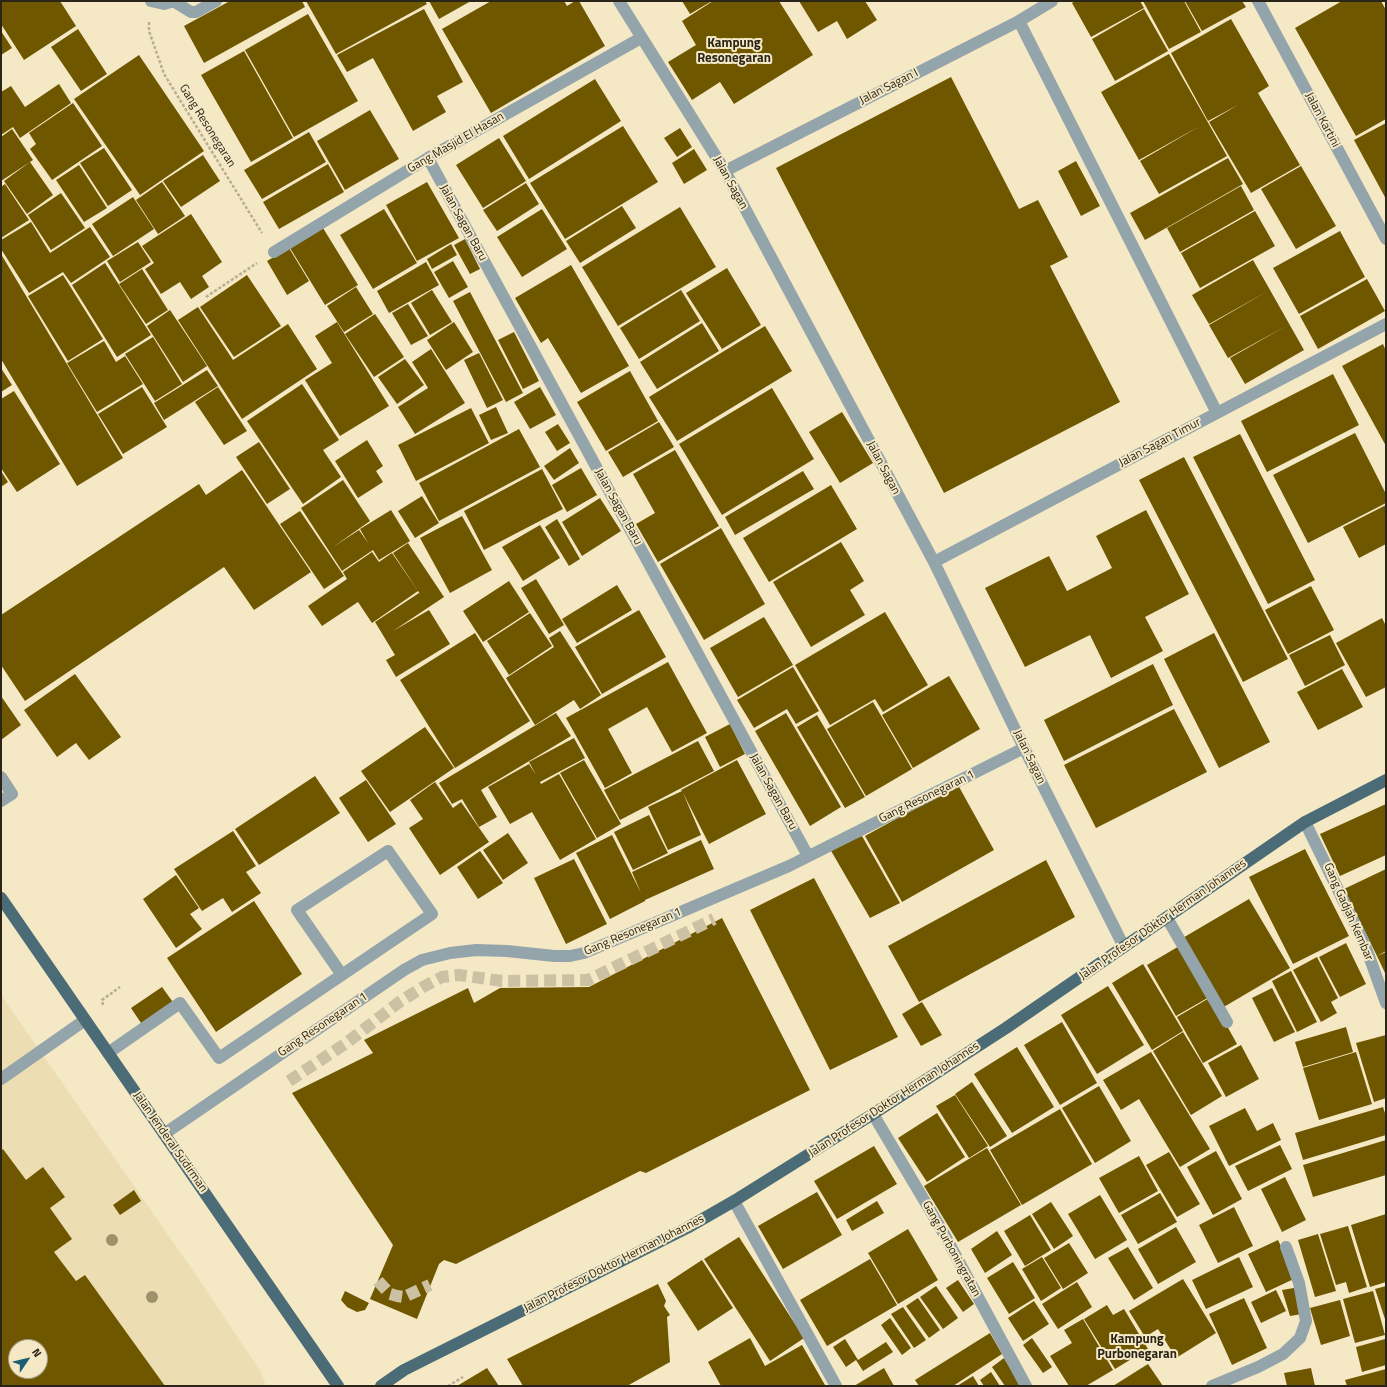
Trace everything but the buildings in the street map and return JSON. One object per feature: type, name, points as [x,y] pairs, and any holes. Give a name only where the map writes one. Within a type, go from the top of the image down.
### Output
[{"type":"main road","name":"Jalan Profesor Doktor Herman Johannes","points":[[381,1386],[404,1370],[643,1251],[734,1201],[1006,1028],[1305,822],[1386,780]]},
{"type":"main road","name":"Jalan Jenderal Sudirman","points":[[1,898],[338,1386]]},
{"type":"street","points":[[151,1],[164,4],[174,1],[191,12],[196,12],[216,1]]},
{"type":"street","name":"Jalan Sagan","points":[[619,1],[724,172],[934,562],[1024,748],[1124,947]]},
{"type":"street","name":"Jalan Sagan I","points":[[724,172],[1019,21],[1052,1]]},
{"type":"street","name":"Jalan Kartini","points":[[1258,1],[1386,239]]},
{"type":"street","points":[[1019,21],[1217,413]]},
{"type":"street","name":"Gang Masjid El Hasan","points":[[274,252],[428,158],[641,38]]},
{"type":"street","name":"Jalan Sagan Baru","points":[[428,158],[808,856]]},
{"type":"street","name":"Jalan Sagan Timur","points":[[934,562],[1386,324]]},
{"type":"street","name":"Gang Resonegaran 1","points":[[164,1134],[404,970],[422,960],[450,953],[476,950],[507,951],[554,956],[570,956],[584,953],[808,856],[1024,748]]},
{"type":"street","points":[[1,777],[12,794],[1,801]]},
{"type":"street","name":"Gang Gadjah Kembar","points":[[1305,822],[1365,945],[1386,1003]]},
{"type":"street","points":[[108,1053],[180,1003],[219,1058],[342,975],[432,914],[388,850],[297,910],[342,975]]},
{"type":"street","points":[[1167,918],[1227,1022]]},
{"type":"street","points":[[1,1079],[85,1020]]},
{"type":"street","name":"Gang Purboningratan","points":[[873,1114],[943,1232],[1026,1386]]},
{"type":"street","points":[[734,1201],[836,1386]]},
{"type":"street","points":[[1213,1386],[1258,1367],[1283,1354],[1300,1338],[1306,1321],[1300,1283],[1286,1247]]},
{"type":"path","name":"Gang Resonegaran","points":[[151,1],[149,31],[164,74],[274,252]]},
{"type":"path","points":[[206,297],[274,252]]},
{"type":"path","points":[[104,1007],[102,1000],[120,987]]},
{"type":"path","points":[[448,1386],[463,1376]]},
{"type":"shaded area","points":[[1,995],[194,1272],[261,1372],[266,1386],[1,1386]]},
{"type":"tunnel","points":[[289,1081],[345,1044],[398,1003],[442,977],[459,975],[502,981],[588,980],[714,919]]},
{"type":"tunnel","points":[[378,1281],[390,1294],[404,1297],[430,1285]]},
{"type":"district","name":"Kampung Resonegaran","points":[[734,52]]},
{"type":"district","name":"Kampung Purbonegaran","points":[[1137,1348]]}]
